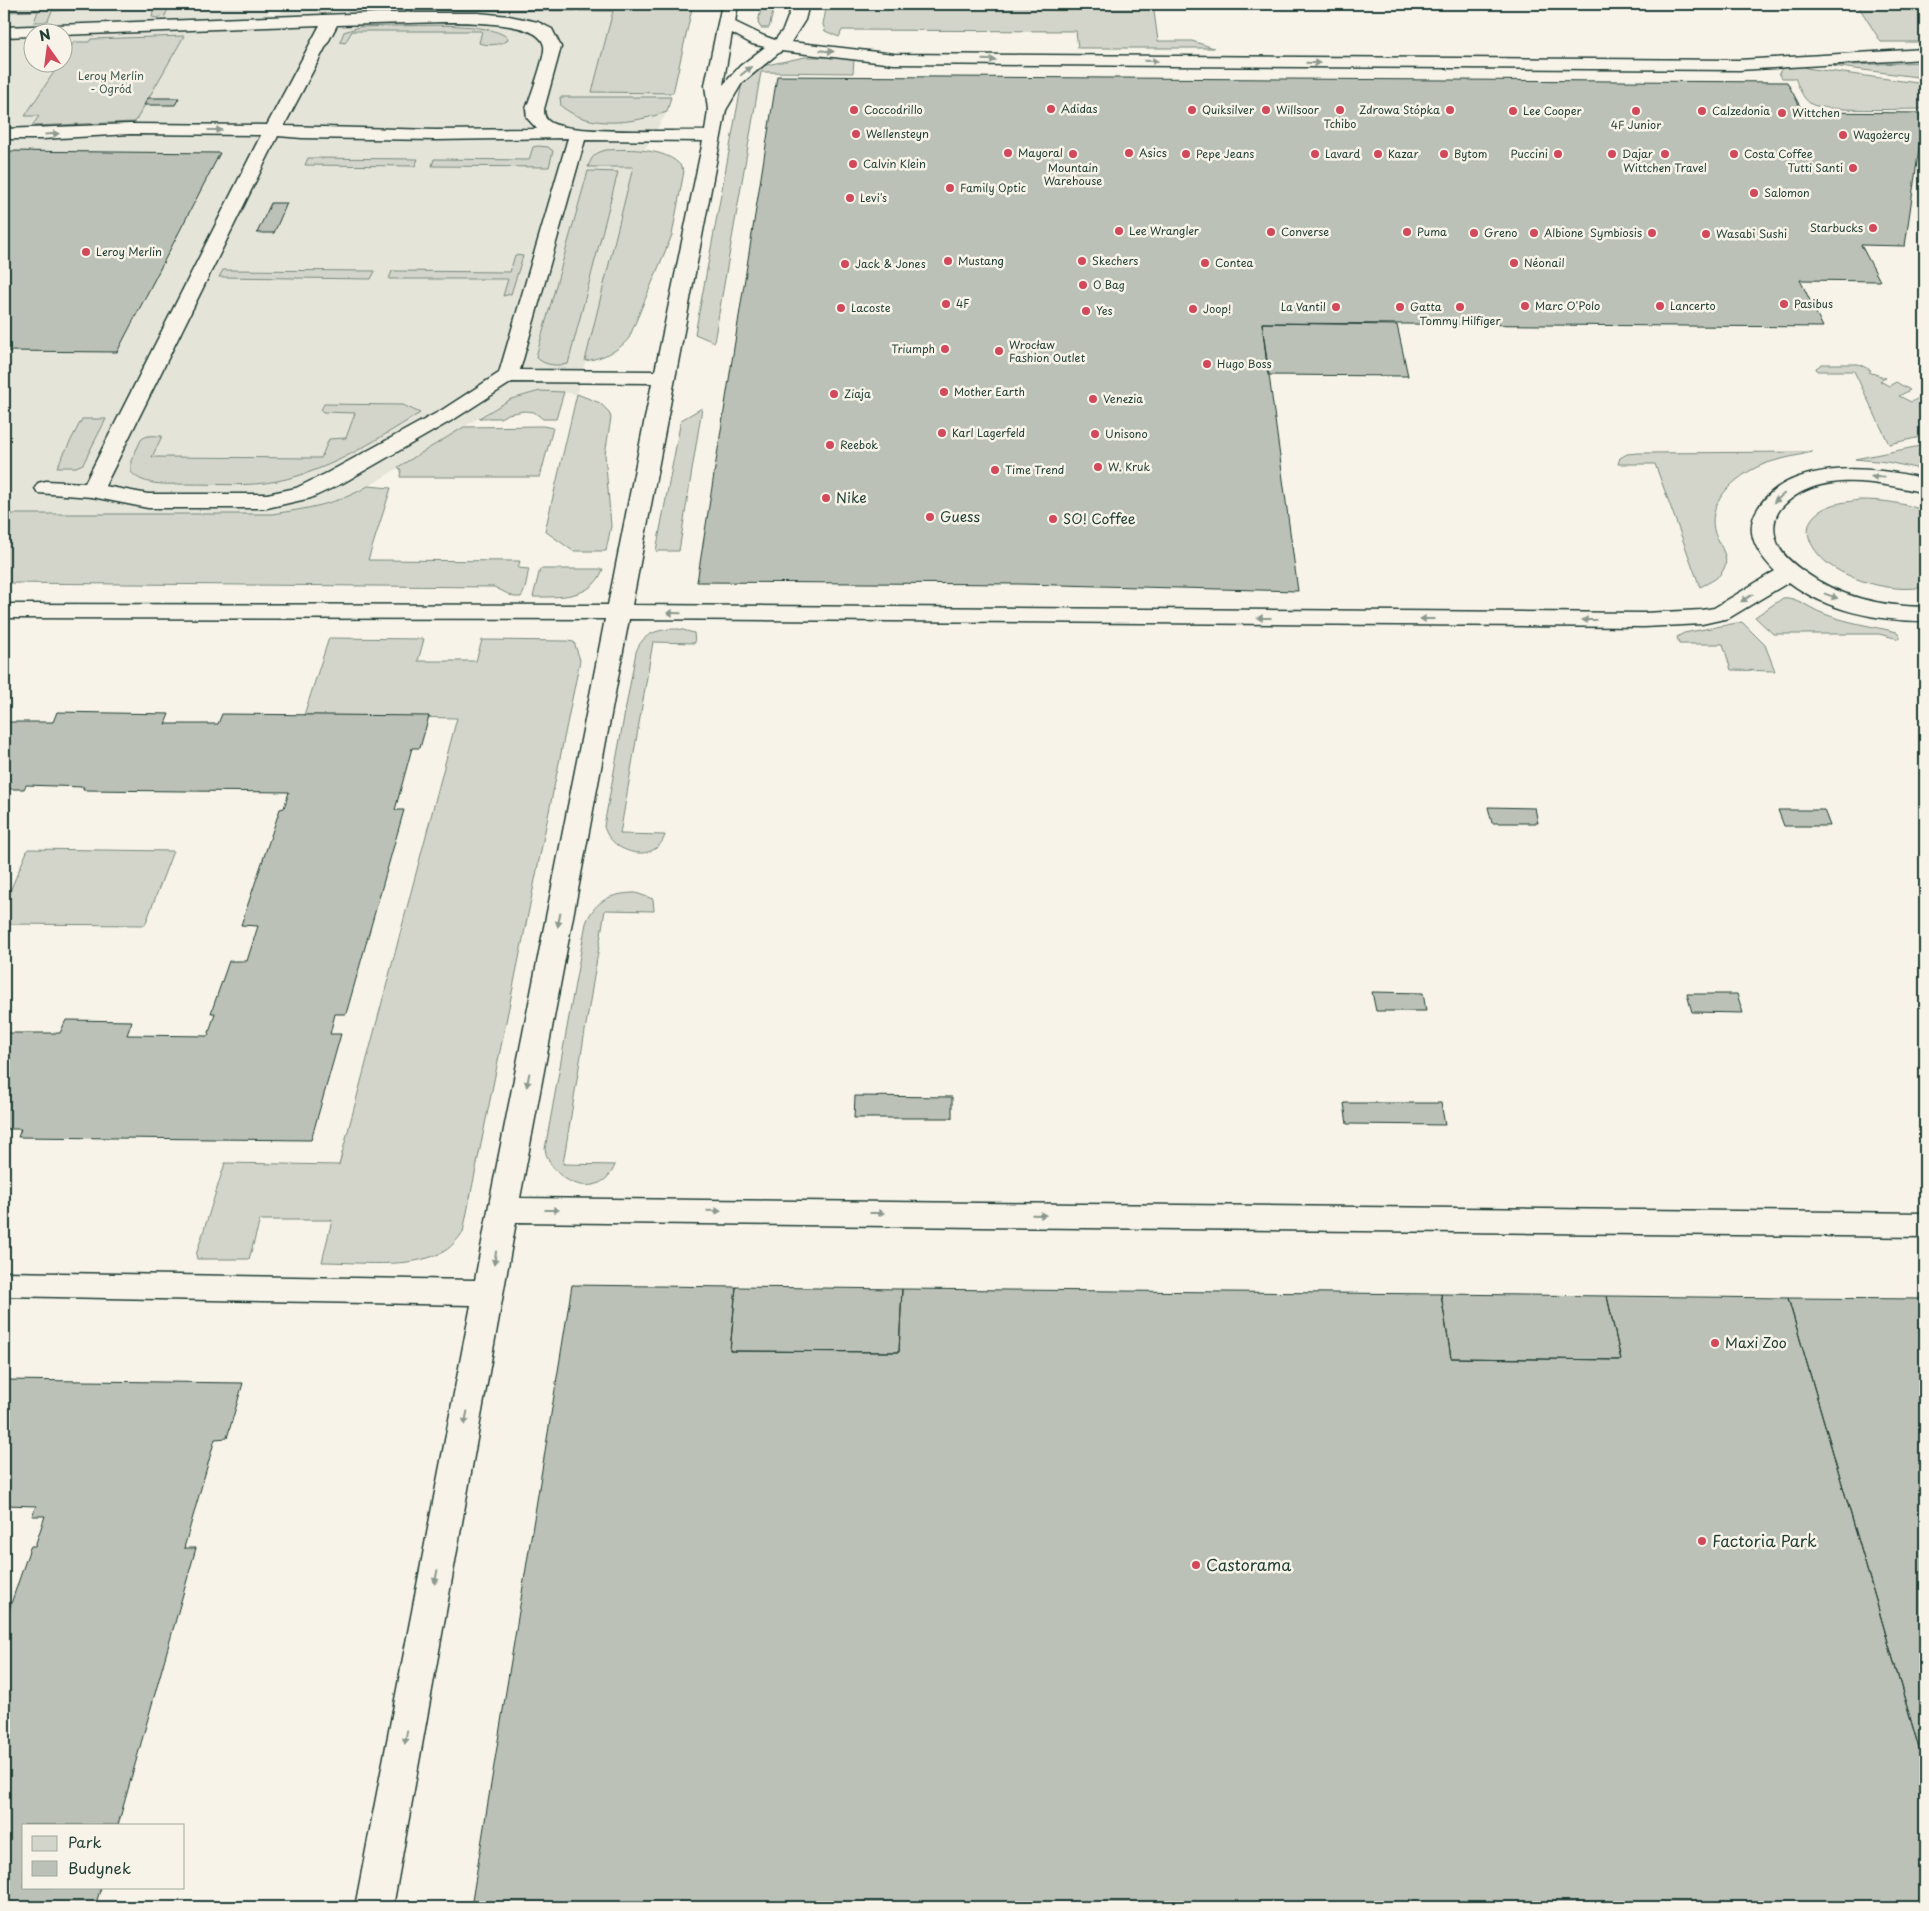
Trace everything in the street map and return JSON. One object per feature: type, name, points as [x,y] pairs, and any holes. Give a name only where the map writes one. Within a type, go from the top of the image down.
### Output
[{"type":"lane","points":[[374,1907],[490,1293],[503,1210],[664,378],[713,136],[717,110],[714,85],[730,4]]},
{"type":"lane","points":[[717,110],[736,80],[778,46],[792,31],[798,18],[800,4]]},
{"type":"lane","points":[[4,32],[331,20],[494,19],[521,22],[546,33],[553,47],[538,95],[535,110],[536,118],[544,126],[574,135]]},
{"type":"lane","points":[[92,490],[272,130],[331,20]]},
{"type":"lane","points":[[725,23],[758,40],[778,46],[894,59],[1740,65],[1925,54]]},
{"type":"lane","points":[[4,134],[42,134],[130,129],[272,130],[302,134],[713,136]]},
{"type":"lane","points":[[508,376],[574,135]]},
{"type":"lane","points":[[46,488],[92,490],[148,501],[267,501],[302,493],[335,478],[449,414],[508,376],[664,378]]},
{"type":"lane","points":[[1925,486],[1888,478],[1854,475],[1822,478],[1796,486],[1776,498],[1765,514],[1763,533],[1771,553],[1789,572],[1820,592],[1860,607],[1904,614],[1925,614]]},
{"type":"lane","points":[[4,611],[619,612],[1249,618],[1684,619],[1721,613],[1789,572]]},
{"type":"lane","points":[[503,1210],[1925,1225]]},
{"type":"lane","points":[[4,1284],[490,1293]]},
{"type":"shaded area","points":[[238,4],[270,4],[268,13],[272,14],[281,13],[283,4],[691,4],[667,112],[634,167],[577,394],[553,391],[520,395],[501,404],[358,493],[315,507],[272,514],[4,514],[4,12],[39,11],[34,22],[22,22],[22,72],[72,72],[72,22],[44,22],[48,20],[52,11]]},
{"type":"green space","points":[[4,4],[238,4],[169,6],[165,16],[157,18],[152,17],[154,7],[52,11],[48,20],[44,22],[34,22],[38,11],[4,12]]},
{"type":"green space","points":[[384,4],[693,4],[673,93],[592,92],[613,11],[385,10],[382,9]]},
{"type":"green space","points":[[762,4],[775,4],[769,28],[761,28],[758,23]]},
{"type":"green space","points":[[827,4],[1153,4],[1158,41],[1192,41],[1214,48],[1078,48],[1076,31],[842,30],[839,37],[825,31],[823,24]]},
{"type":"green space","points":[[1857,4],[1925,4],[1925,42],[1881,42]]},
{"type":"green space","points":[[436,25],[486,29],[508,38],[507,41],[489,45],[479,43],[482,31],[352,31],[345,43],[340,42],[344,32],[359,27]]},
{"type":"green space","name":"Leroy Merlin - Ogród","points":[[184,36],[135,122],[32,126],[39,116],[25,116],[54,72],[72,72],[72,45],[74,42],[89,42],[91,39]]},
{"type":"green space","points":[[805,57],[854,59],[853,73],[761,72],[714,342],[695,334],[742,82],[762,66]]},
{"type":"green space","points":[[1925,62],[1925,78],[1832,66]]},
{"type":"green space","points":[[1805,66],[1806,68],[1925,84],[1923,109],[1882,110],[1819,107],[1808,102],[1803,96],[1795,78],[1782,78],[1779,73],[1782,68]]},
{"type":"green space","points":[[560,97],[671,97],[667,112],[640,119],[612,122],[585,119],[572,114],[561,106]]},
{"type":"green space","points":[[533,147],[548,147],[553,151],[549,167],[432,166],[434,159],[529,160]]},
{"type":"green space","points":[[606,150],[649,151],[670,157],[684,171],[672,235],[629,338],[609,354],[585,361],[633,167],[588,167],[594,156]]},
{"type":"green space","points":[[308,158],[418,159],[415,166],[305,165]]},
{"type":"green space","points":[[588,171],[618,172],[568,364],[551,365],[536,357]]},
{"type":"green space","points":[[515,255],[523,256],[511,294],[503,296],[508,279],[389,279],[392,271],[510,272]]},
{"type":"green space","points":[[223,270],[375,271],[371,279],[219,277]]},
{"type":"green space","points":[[1822,364],[1858,364],[1871,370],[1869,372],[1886,378],[1880,381],[1889,386],[1896,382],[1910,390],[1899,396],[1911,402],[1925,395],[1925,436],[1889,444],[1854,371],[1817,371],[1816,368]]},
{"type":"green space","points":[[540,391],[564,392],[556,419],[543,419],[534,412],[524,411],[508,414],[500,418],[479,418],[511,399]]},
{"type":"green space","points":[[577,394],[600,403],[609,412],[611,418],[605,454],[611,526],[606,551],[573,551],[545,531]]},
{"type":"green space","points":[[324,404],[403,405],[420,413],[346,456],[307,473],[287,479],[246,484],[166,484],[143,480],[131,472],[131,461],[141,440],[151,436],[162,436],[152,457],[321,458],[329,439],[346,438],[355,413],[323,412],[321,410]]},
{"type":"green space","points":[[702,408],[679,551],[656,551],[681,420]]},
{"type":"green space","points":[[82,419],[106,419],[83,464],[76,467],[57,467]]},
{"type":"green space","points":[[543,426],[553,428],[540,477],[400,477],[401,470],[398,467],[464,427]]},
{"type":"green space","points":[[1925,445],[1925,470],[1887,462],[1855,459]]},
{"type":"green space","points":[[1812,452],[1773,461],[1757,467],[1728,488],[1716,507],[1713,518],[1715,534],[1724,552],[1725,566],[1718,577],[1700,587],[1655,464],[1618,464],[1620,458],[1627,454],[1638,453]]},
{"type":"green space","points":[[368,486],[391,488],[368,560],[520,561],[518,568],[529,569],[521,597],[514,597],[494,587],[4,583],[4,514],[272,514],[309,508],[334,501]]},
{"type":"green space","points":[[1860,500],[1893,502],[1925,511],[1925,587],[1902,588],[1868,583],[1836,569],[1821,558],[1815,550],[1808,534],[1812,518],[1829,506]]},
{"type":"green space","points":[[540,569],[603,569],[592,586],[583,591],[564,596],[533,597]]},
{"type":"green space","points":[[1783,598],[1793,599],[1822,613],[1841,619],[1897,632],[1899,639],[1879,634],[1773,634],[1755,617]]},
{"type":"green space","points":[[1742,622],[1765,645],[1775,671],[1731,670],[1723,644],[1679,644],[1677,637],[1684,633]]},
{"type":"green space","points":[[679,629],[694,633],[695,643],[653,642],[620,834],[665,835],[660,845],[652,850],[643,853],[633,852],[623,849],[615,843],[608,835],[604,826],[636,652],[647,636],[658,631]]},
{"type":"green space","points":[[329,638],[424,639],[418,661],[476,661],[482,640],[567,641],[574,642],[580,660],[463,1232],[444,1251],[428,1258],[414,1261],[383,1264],[322,1262],[332,1220],[260,1220],[249,1259],[197,1259],[196,1255],[225,1163],[339,1165],[457,718],[304,715]]},
{"type":"green space","points":[[28,849],[173,851],[145,925],[4,924],[4,905]]},
{"type":"green space","points":[[636,893],[653,899],[654,911],[605,910],[563,1164],[615,1165],[608,1176],[599,1183],[577,1184],[566,1179],[556,1171],[549,1161],[545,1149],[586,923],[594,909],[605,899],[619,894]]},
{"type":"building","name":"Wrocław Fashion Outlet","points":[[777,76],[1787,82],[1803,112],[1924,113],[1905,246],[1861,245],[1880,281],[1800,280],[1823,327],[1262,323],[1298,591],[1020,584],[697,582]]},
{"type":"building","points":[[148,98],[179,98],[175,105],[144,105]]},
{"type":"building","name":"Leroy Merlin","points":[[4,151],[220,153],[117,352],[4,351]]},
{"type":"building","points":[[271,203],[287,203],[274,233],[257,233]]},
{"type":"building","points":[[1262,323],[1397,325],[1408,376],[1268,375]]},
{"type":"building","points":[[57,712],[169,714],[165,724],[218,724],[222,714],[429,716],[420,748],[412,748],[395,810],[404,810],[346,1014],[335,1014],[330,1034],[341,1034],[311,1140],[18,1137],[21,1129],[4,1129],[4,1033],[60,1033],[66,1020],[132,1021],[127,1035],[208,1036],[215,1013],[211,1013],[229,961],[247,961],[258,926],[241,925],[280,809],[284,808],[289,792],[83,790],[84,787],[26,785],[24,789],[4,789],[4,722],[53,722]]},
{"type":"building","points":[[1488,807],[1535,808],[1538,823],[1492,823]]},
{"type":"building","points":[[1778,810],[1824,810],[1830,826],[1784,826]]},
{"type":"building","points":[[1372,992],[1423,993],[1426,1011],[1376,1011]]},
{"type":"building","points":[[1687,994],[1737,994],[1743,1013],[1692,1012]]},
{"type":"building","points":[[855,1096],[952,1097],[952,1118],[854,1118]]},
{"type":"building","points":[[1344,1103],[1441,1103],[1445,1125],[1347,1124]]},
{"type":"building","name":"Castorama","points":[[572,1285],[736,1287],[730,1351],[899,1352],[902,1289],[1441,1294],[1451,1358],[1621,1360],[1607,1296],[1788,1298],[1925,1769],[1925,1907],[471,1907]]},
{"type":"building","points":[[736,1287],[902,1289],[899,1352],[730,1351]]},
{"type":"building","points":[[1441,1294],[1607,1296],[1621,1360],[1451,1358]]},
{"type":"building","points":[[1788,1298],[1925,1299],[1925,1769]]},
{"type":"building","points":[[4,1380],[243,1383],[227,1438],[215,1439],[184,1548],[196,1548],[118,1824],[22,1824],[22,1888],[101,1888],[95,1907],[4,1907],[4,1624],[30,1548],[35,1546],[45,1516],[32,1516],[36,1506],[4,1505]]},
{"type":"place","name":"Adidas","points":[[1051,109]]},
{"type":"place","name":"Coccodrillo","points":[[854,110]]},
{"type":"place","name":"Quiksilver","points":[[1192,110]]},
{"type":"place","name":"Willsoor","points":[[1266,110]]},
{"type":"place","name":"Tchibo","points":[[1340,110]]},
{"type":"place","name":"Zdrowa Stópka","points":[[1450,110]]},
{"type":"place","name":"Lee Cooper","points":[[1513,111]]},
{"type":"place","name":"4F Junior","points":[[1636,111]]},
{"type":"place","name":"Calzedonia","points":[[1702,111]]},
{"type":"place","name":"Wittchen","points":[[1782,113]]},
{"type":"place","name":"Wellensteyn","points":[[856,134]]},
{"type":"place","name":"Wagożercy","points":[[1843,135]]},
{"type":"place","name":"Mayoral","points":[[1008,153]]},
{"type":"place","name":"Asics","points":[[1129,153]]},
{"type":"place","name":"Mountain Warehouse","points":[[1073,154]]},
{"type":"place","name":"Pepe Jeans","points":[[1186,154]]},
{"type":"place","name":"Lavard","points":[[1315,154]]},
{"type":"place","name":"Kazar","points":[[1378,154]]},
{"type":"place","name":"Bytom","points":[[1444,154]]},
{"type":"place","name":"Puccini","points":[[1558,154]]},
{"type":"place","name":"Dajar","points":[[1612,154]]},
{"type":"place","name":"Wittchen Travel","points":[[1665,154]]},
{"type":"place","name":"Costa Coffee","points":[[1734,154]]},
{"type":"place","name":"Calvin Klein","points":[[853,164]]},
{"type":"place","name":"Tutti Santi","points":[[1853,168]]},
{"type":"place","name":"Family Optic","points":[[950,188]]},
{"type":"place","name":"Salomon","points":[[1754,193]]},
{"type":"place","name":"Levi's","points":[[850,198]]},
{"type":"place","name":"Starbucks","points":[[1873,228]]},
{"type":"place","name":"Lee Wrangler","points":[[1119,231]]},
{"type":"place","name":"Converse","points":[[1271,232]]},
{"type":"place","name":"Puma","points":[[1407,232]]},
{"type":"place","name":"Greno","points":[[1474,233]]},
{"type":"place","name":"Albione","points":[[1534,233]]},
{"type":"place","name":"Symbiosis","points":[[1652,233]]},
{"type":"place","name":"Wasabi Sushi","points":[[1706,234]]},
{"type":"place","name":"Leroy Merlin","points":[[86,252]]},
{"type":"place","name":"Mustang","points":[[948,261]]},
{"type":"place","name":"Skechers","points":[[1082,261]]},
{"type":"place","name":"Contea","points":[[1205,263]]},
{"type":"place","name":"Néonail","points":[[1514,263]]},
{"type":"place","name":"Jack & Jones","points":[[845,264]]},
{"type":"place","name":"O Bag","points":[[1083,285]]},
{"type":"place","name":"4F","points":[[946,304]]},
{"type":"place","name":"Pasibus","points":[[1784,304]]},
{"type":"place","name":"Marc O'Polo","points":[[1525,306]]},
{"type":"place","name":"Lancerto","points":[[1660,306]]},
{"type":"place","name":"La Vantil","points":[[1336,307]]},
{"type":"place","name":"Gatta","points":[[1400,307]]},
{"type":"place","name":"Tommy Hilfiger","points":[[1460,307]]},
{"type":"place","name":"Lacoste","points":[[841,308]]},
{"type":"place","name":"Joop!","points":[[1193,309]]},
{"type":"place","name":"Yes","points":[[1086,311]]},
{"type":"place","name":"Triumph","points":[[945,349]]},
{"type":"place","name":"Wrocław Fashion Outlet","points":[[999,351]]},
{"type":"place","name":"Hugo Boss","points":[[1207,364]]},
{"type":"place","name":"Mother Earth","points":[[944,392]]},
{"type":"place","name":"Ziaja","points":[[834,394]]},
{"type":"place","name":"Venezia","points":[[1093,399]]},
{"type":"place","name":"Karl Lagerfeld","points":[[942,433]]},
{"type":"place","name":"Unisono","points":[[1095,434]]},
{"type":"place","name":"Reebok","points":[[830,445]]},
{"type":"place","name":"W. Kruk","points":[[1098,467]]},
{"type":"place","name":"Time Trend","points":[[995,470]]},
{"type":"place","name":"Nike","points":[[826,498]]},
{"type":"place","name":"Guess","points":[[930,517]]},
{"type":"place","name":"SO! Coffee","points":[[1053,519]]},
{"type":"place","name":"Maxi Zoo","points":[[1715,1343]]},
{"type":"place","name":"Factoria Park","points":[[1702,1541]]},
{"type":"place","name":"Castorama","points":[[1196,1565]]}]
